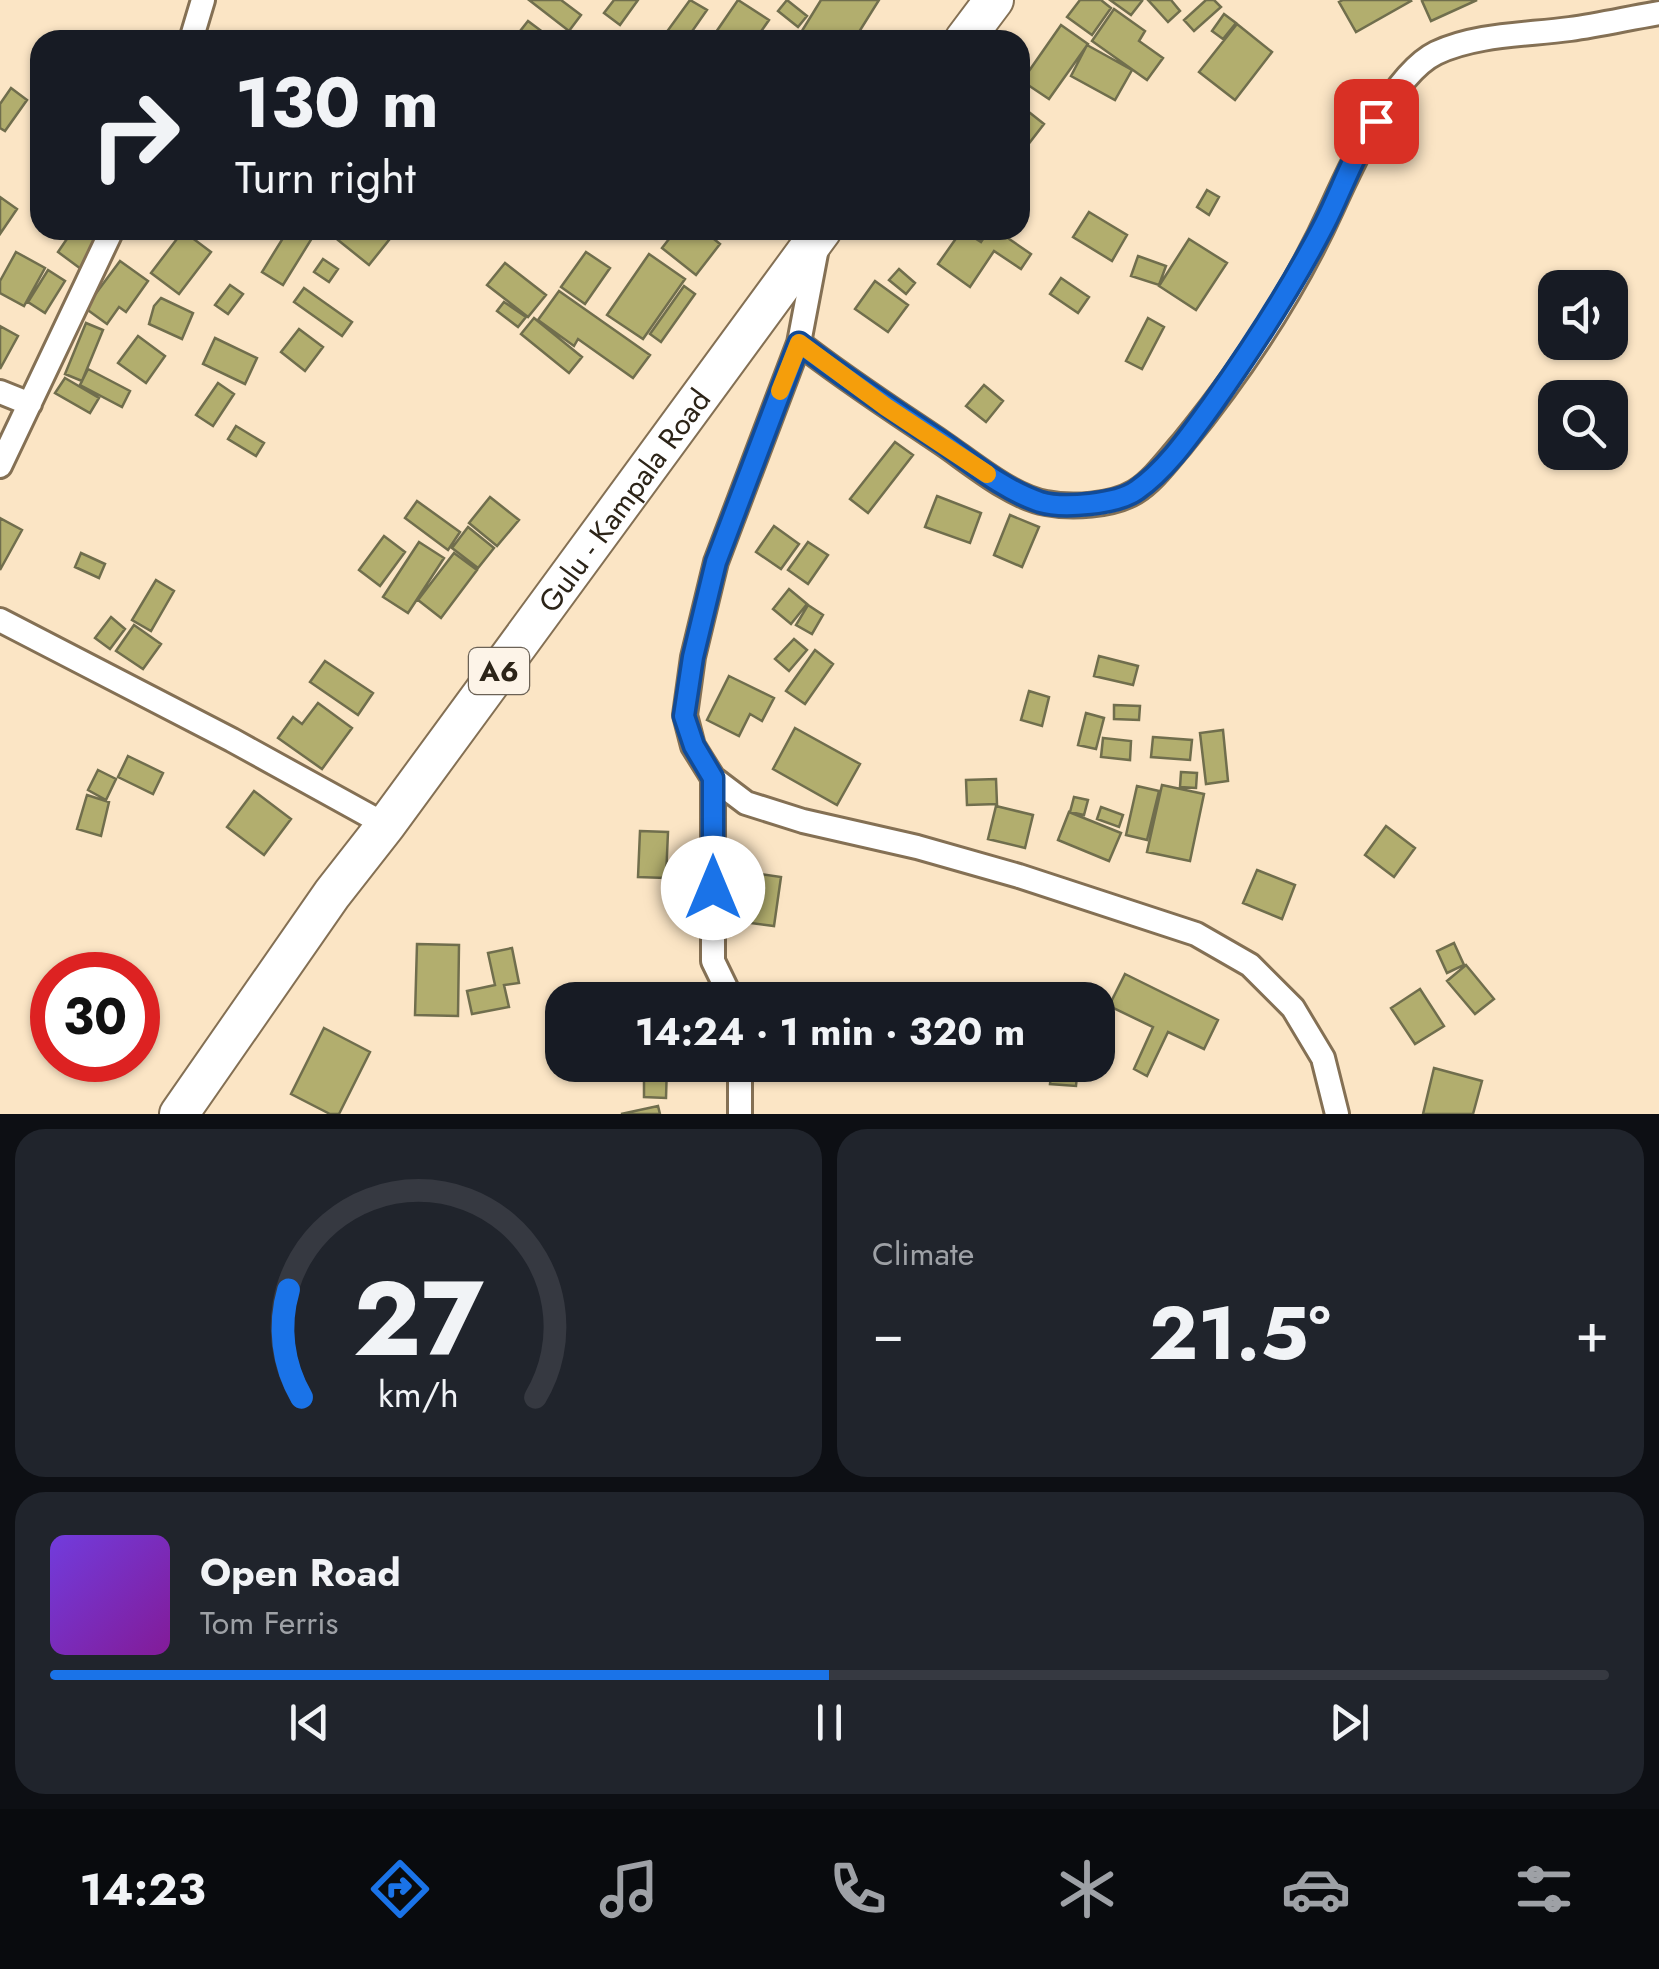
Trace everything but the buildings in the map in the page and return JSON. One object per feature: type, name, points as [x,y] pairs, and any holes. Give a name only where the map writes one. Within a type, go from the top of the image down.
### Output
[{"type":"main road","points":[[972,30],[994,0]]},
{"type":"main road","name":"Gulu - Kampala Road","points":[[180,1114],[332,894],[814,240]]},
{"type":"street","points":[[194,30],[203,0]]},
{"type":"street","points":[[799,343],[872,398],[996,481],[1042,503],[1075,505],[1134,493],[1199,423],[1261,336],[1325,222],[1360,145],[1392,98],[1434,54],[1482,40],[1572,29],[1659,12]]},
{"type":"street","points":[[0,466],[107,240]]},
{"type":"street","points":[[818,240],[799,343],[716,562],[693,657],[684,716],[694,746],[713,778],[746,803],[1020,876],[1196,934],[1250,964],[1294,1008],[1323,1058],[1337,1114]]},
{"type":"street","points":[[0,392],[30,404]]},
{"type":"street","points":[[0,620],[386,825]]},
{"type":"street","points":[[713,778],[712,960],[723,982]]},
{"type":"street","points":[[740,1082],[740,1114]]},
{"type":"slow traffic","points":[[780,391],[799,343],[987,474]]},
{"type":"route","points":[[713,888],[713,778],[694,746],[684,716],[693,657],[716,562],[799,343],[996,481],[1042,503],[1075,505],[1134,493],[1199,423],[1261,336],[1376,121]]}]
